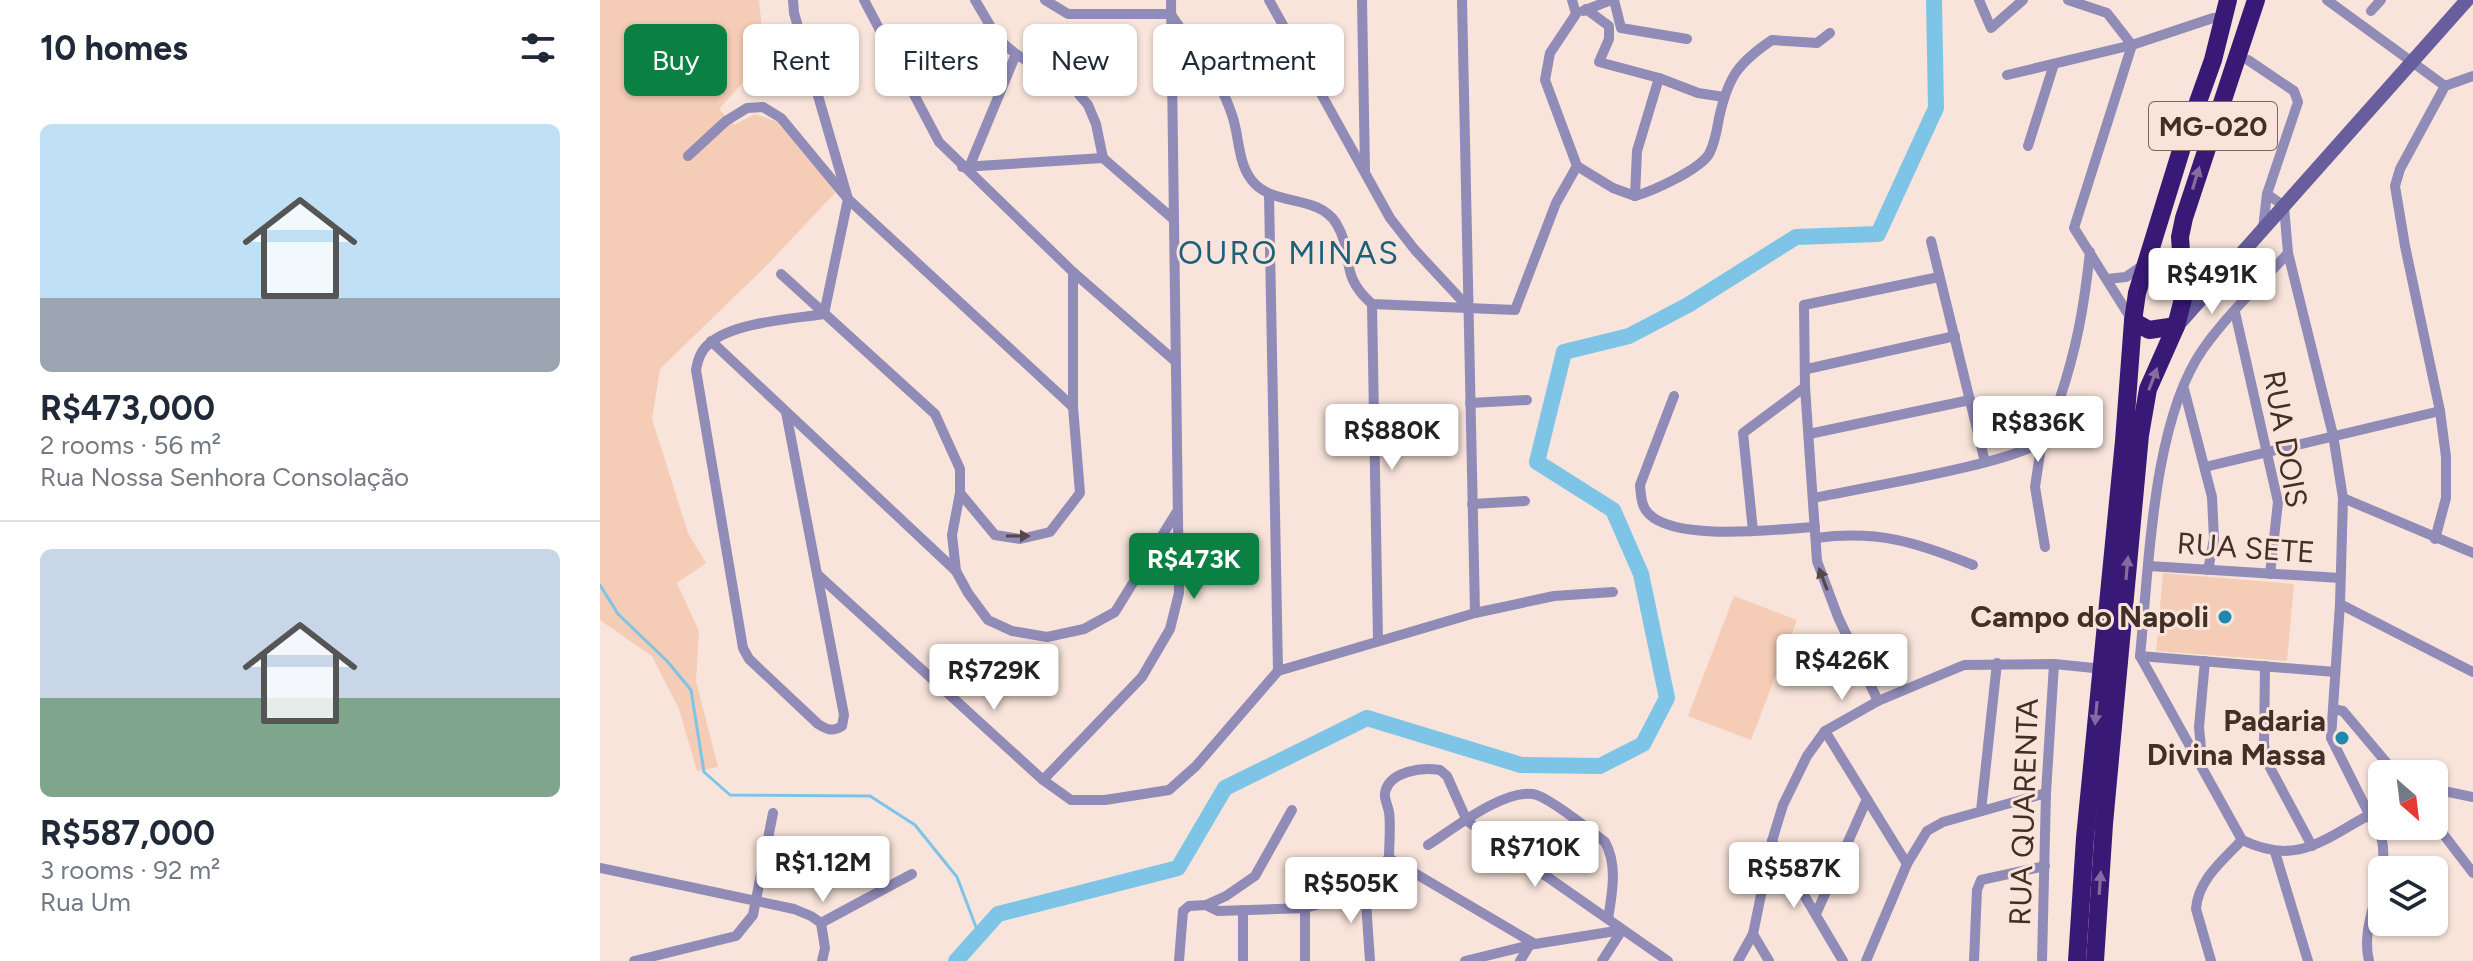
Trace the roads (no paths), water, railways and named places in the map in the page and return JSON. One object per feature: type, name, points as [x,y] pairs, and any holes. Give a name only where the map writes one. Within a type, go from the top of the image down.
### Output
[{"type":"highway","name":"MG-020","points":[[2077,961],[2085,838],[2148,389],[2176,326],[2184,295],[2180,237],[2193,188],[2256,0]]},
{"type":"highway","name":"MG-020","points":[[2095,961],[2104,824],[2109,669],[2133,321],[2146,264],[2226,6]]},
{"type":"highway","points":[[2133,321],[2149,330],[2176,326]]},
{"type":"street","points":[[793,0],[794,13],[848,199],[824,314]]},
{"type":"street","points":[[864,0],[939,142],[1073,272],[1175,361]]},
{"type":"street","points":[[975,0],[998,39],[1016,54],[1077,92],[1088,105],[1096,124],[1103,158],[1172,218]]},
{"type":"street","points":[[1045,0],[1068,14],[1171,14]]},
{"type":"street","points":[[1119,0],[1128,14]]},
{"type":"street","points":[[1043,780],[1142,677],[1170,629],[1179,593],[1171,0]]},
{"type":"street","points":[[1269,0],[1390,218],[1467,306]]},
{"type":"street","points":[[1362,0],[1365,172]]},
{"type":"street","points":[[1462,0],[1475,613]]},
{"type":"street","points":[[1572,0],[1581,12],[1609,26],[1609,39],[1599,62],[1659,78],[1698,93],[1724,97]]},
{"type":"street","points":[[1687,39],[1621,28],[1613,0],[1581,12],[1550,53],[1545,80],[1577,166],[1613,188],[1635,196],[1696,166],[1710,153],[1730,78],[1740,64],[1772,40],[1817,43],[1830,33]]},
{"type":"street","points":[[1979,0],[1991,28],[2023,0]]},
{"type":"street","points":[[2068,0],[2107,13],[2132,45]]},
{"type":"street","points":[[2327,0],[2445,86]]},
{"type":"street","points":[[2371,11],[2381,0]]},
{"type":"street","points":[[2176,326],[2467,0]]},
{"type":"street","points":[[2201,22],[2226,6]]},
{"type":"street","points":[[2007,75],[2132,45],[2201,22],[2226,6]]},
{"type":"street","points":[[1171,14],[1220,86],[1233,116],[1242,162],[1253,183],[1269,194],[1322,209],[1334,220],[1344,239],[1350,277],[1357,290],[1372,304],[1515,310],[1556,203],[1577,166]]},
{"type":"street","points":[[2132,45],[2074,228],[2133,321]]},
{"type":"street","points":[[966,166],[1016,54]]},
{"type":"street","points":[[2248,60],[2294,91],[2298,102],[2267,194],[2263,230]]},
{"type":"street","points":[[2028,146],[2054,64]]},
{"type":"street","points":[[2435,539],[2446,498],[2446,457],[2440,411],[2395,186],[2400,169],[2445,86],[2473,76]]},
{"type":"street","points":[[1635,196],[1637,151],[1659,78]]},
{"type":"street","points":[[688,156],[726,121],[747,108],[763,107],[781,118],[848,199],[1073,407]]},
{"type":"street","points":[[966,166],[1103,158]]},
{"type":"street","points":[[1269,194],[1278,671]]},
{"type":"street","points":[[2267,194],[2284,206],[2288,253],[2333,435],[2343,498],[2331,738],[2368,813]]},
{"type":"street","points":[[1931,241],[1985,462]]},
{"type":"street","points":[[2045,547],[2035,487],[2042,440],[2052,421],[2073,356],[2082,318],[2090,252]]},
{"type":"street","points":[[2288,253],[2203,350],[2183,386],[2162,453],[2140,656],[2242,840],[2275,852],[2298,851],[2368,816]]},
{"type":"street","points":[[2180,254],[2192,267],[2220,279]]},
{"type":"street","points":[[2107,279],[2126,277],[2146,264]]},
{"type":"street","points":[[960,493],[995,535],[1020,539],[1050,532],[1080,493],[1073,407],[1073,272]]},
{"type":"street","points":[[781,274],[935,414],[960,469],[960,493],[952,535],[956,571]]},
{"type":"street","points":[[1878,701],[1838,617],[1817,561],[1805,387],[1804,305],[1939,277]]},
{"type":"street","points":[[1372,304],[1378,641]]},
{"type":"street","name":"RUA DOIS","points":[[2235,312],[2278,502],[2270,574]]},
{"type":"street","points":[[786,412],[844,715],[842,726],[836,730],[829,731],[818,724],[749,659],[743,648],[696,370],[699,355],[711,341],[738,329],[824,314]]},
{"type":"street","points":[[1807,369],[1955,336]]},
{"type":"street","points":[[711,341],[956,571],[988,620],[1012,631],[1047,637],[1084,629],[1115,612],[1177,512]]},
{"type":"street","points":[[2183,386],[2212,497],[2214,539],[2208,570]]},
{"type":"street","points":[[1753,531],[1743,433],[1805,387]]},
{"type":"street","points":[[1674,396],[1640,485],[1641,500],[1648,514],[1660,521],[1710,533],[1753,531],[1877,535],[1927,547],[1973,565]]},
{"type":"street","points":[[1470,403],[1527,400]]},
{"type":"street","points":[[1809,434],[1970,400]]},
{"type":"street","points":[[2205,467],[2440,411]]},
{"type":"street","points":[[1813,498],[1985,462],[2029,450],[2042,440]]},
{"type":"street","points":[[2343,498],[2473,553]]},
{"type":"street","points":[[1472,504],[1525,501]]},
{"type":"street","name":"RUA SETE","points":[[2149,566],[2340,578]]},
{"type":"street","points":[[816,573],[1043,780],[1071,800],[1105,800],[1169,790],[1196,766],[1278,671],[1475,613],[1554,596],[1613,592]]},
{"type":"street","points":[[2340,604],[2473,672]]},
{"type":"street","points":[[2140,656],[2335,672]]},
{"type":"street","points":[[2205,661],[2199,727],[2205,772]]},
{"type":"street","points":[[1981,811],[1997,663]]},
{"type":"street","points":[[1749,961],[1772,841],[1783,805],[1807,756],[1825,731],[1878,701],[1964,665],[2054,664],[2109,669]]},
{"type":"street","name":"RUA QUARENTA","points":[[2042,961],[2046,793],[2054,664]]},
{"type":"street","points":[[2265,666],[2264,744],[2267,762],[2312,846]]},
{"type":"street","points":[[2333,709],[2343,711],[2384,760]]},
{"type":"street","points":[[1825,731],[1907,864]]},
{"type":"street","points":[[1206,905],[1218,911],[1305,908],[1365,887],[1389,858],[1389,814],[1384,795],[1389,783],[1399,775],[1428,768],[1440,770],[1447,776],[1467,821],[1668,961]]},
{"type":"street","points":[[2448,792],[2473,797]]},
{"type":"street","points":[[1866,961],[1907,864],[1927,831],[1943,822],[2046,793]]},
{"type":"street","points":[[1428,845],[1513,796],[1534,794],[1605,842],[1612,854],[1608,919]]},
{"type":"street","points":[[1816,914],[1867,799]]},
{"type":"street","points":[[1179,961],[1182,915],[1189,906],[1206,905],[1226,896],[1255,876],[1292,810]]},
{"type":"street","points":[[634,961],[736,936],[753,915],[773,813]]},
{"type":"street","points":[[2211,961],[2196,901],[2213,871],[2242,840]]},
{"type":"street","points":[[2369,961],[2365,947],[2367,925],[2384,853],[2382,840]]},
{"type":"street","points":[[2448,840],[2473,873]]},
{"type":"street","points":[[1772,841],[1843,961]]},
{"type":"street","points":[[2275,852],[2308,961]]},
{"type":"street","points":[[1389,858],[1532,945]]},
{"type":"street","points":[[1974,961],[1978,884],[1985,877],[2045,866]]},
{"type":"street","points":[[600,868],[794,909],[811,916],[821,923],[825,948],[822,961]]},
{"type":"street","points":[[821,923],[912,874]]},
{"type":"street","points":[[1365,887],[1370,961]]},
{"type":"street","points":[[1305,908],[1305,961]]},
{"type":"street","points":[[1243,910],[1243,961]]},
{"type":"street","points":[[1465,961],[1532,945],[1622,930]]},
{"type":"street","points":[[1602,961],[1622,930]]},
{"type":"street","points":[[1738,961],[1753,934]]},
{"type":"street","points":[[1753,934],[1769,961]]},
{"type":"street","points":[[1520,961],[1532,945]]},
{"type":"waterway","points":[[956,961],[998,914],[1178,868],[1225,788],[1367,718],[1521,765],[1600,766],[1643,744],[1667,698],[1641,574],[1613,510],[1537,462],[1564,352],[1629,336],[1688,305],[1796,237],[1878,234],[1936,108],[1934,0]]},
{"type":"waterway","points":[[600,585],[618,614],[668,662],[691,690],[704,772],[730,795],[870,796],[915,825],[957,877],[979,935]]},
{"type":"place","name":"Campo do Napoli","points":[[2225,617]]},
{"type":"place","name":"Padaria Divina Massa","points":[[2342,738]]},
{"type":"district","name":"OURO MINAS","points":[[1289,253]]}]
